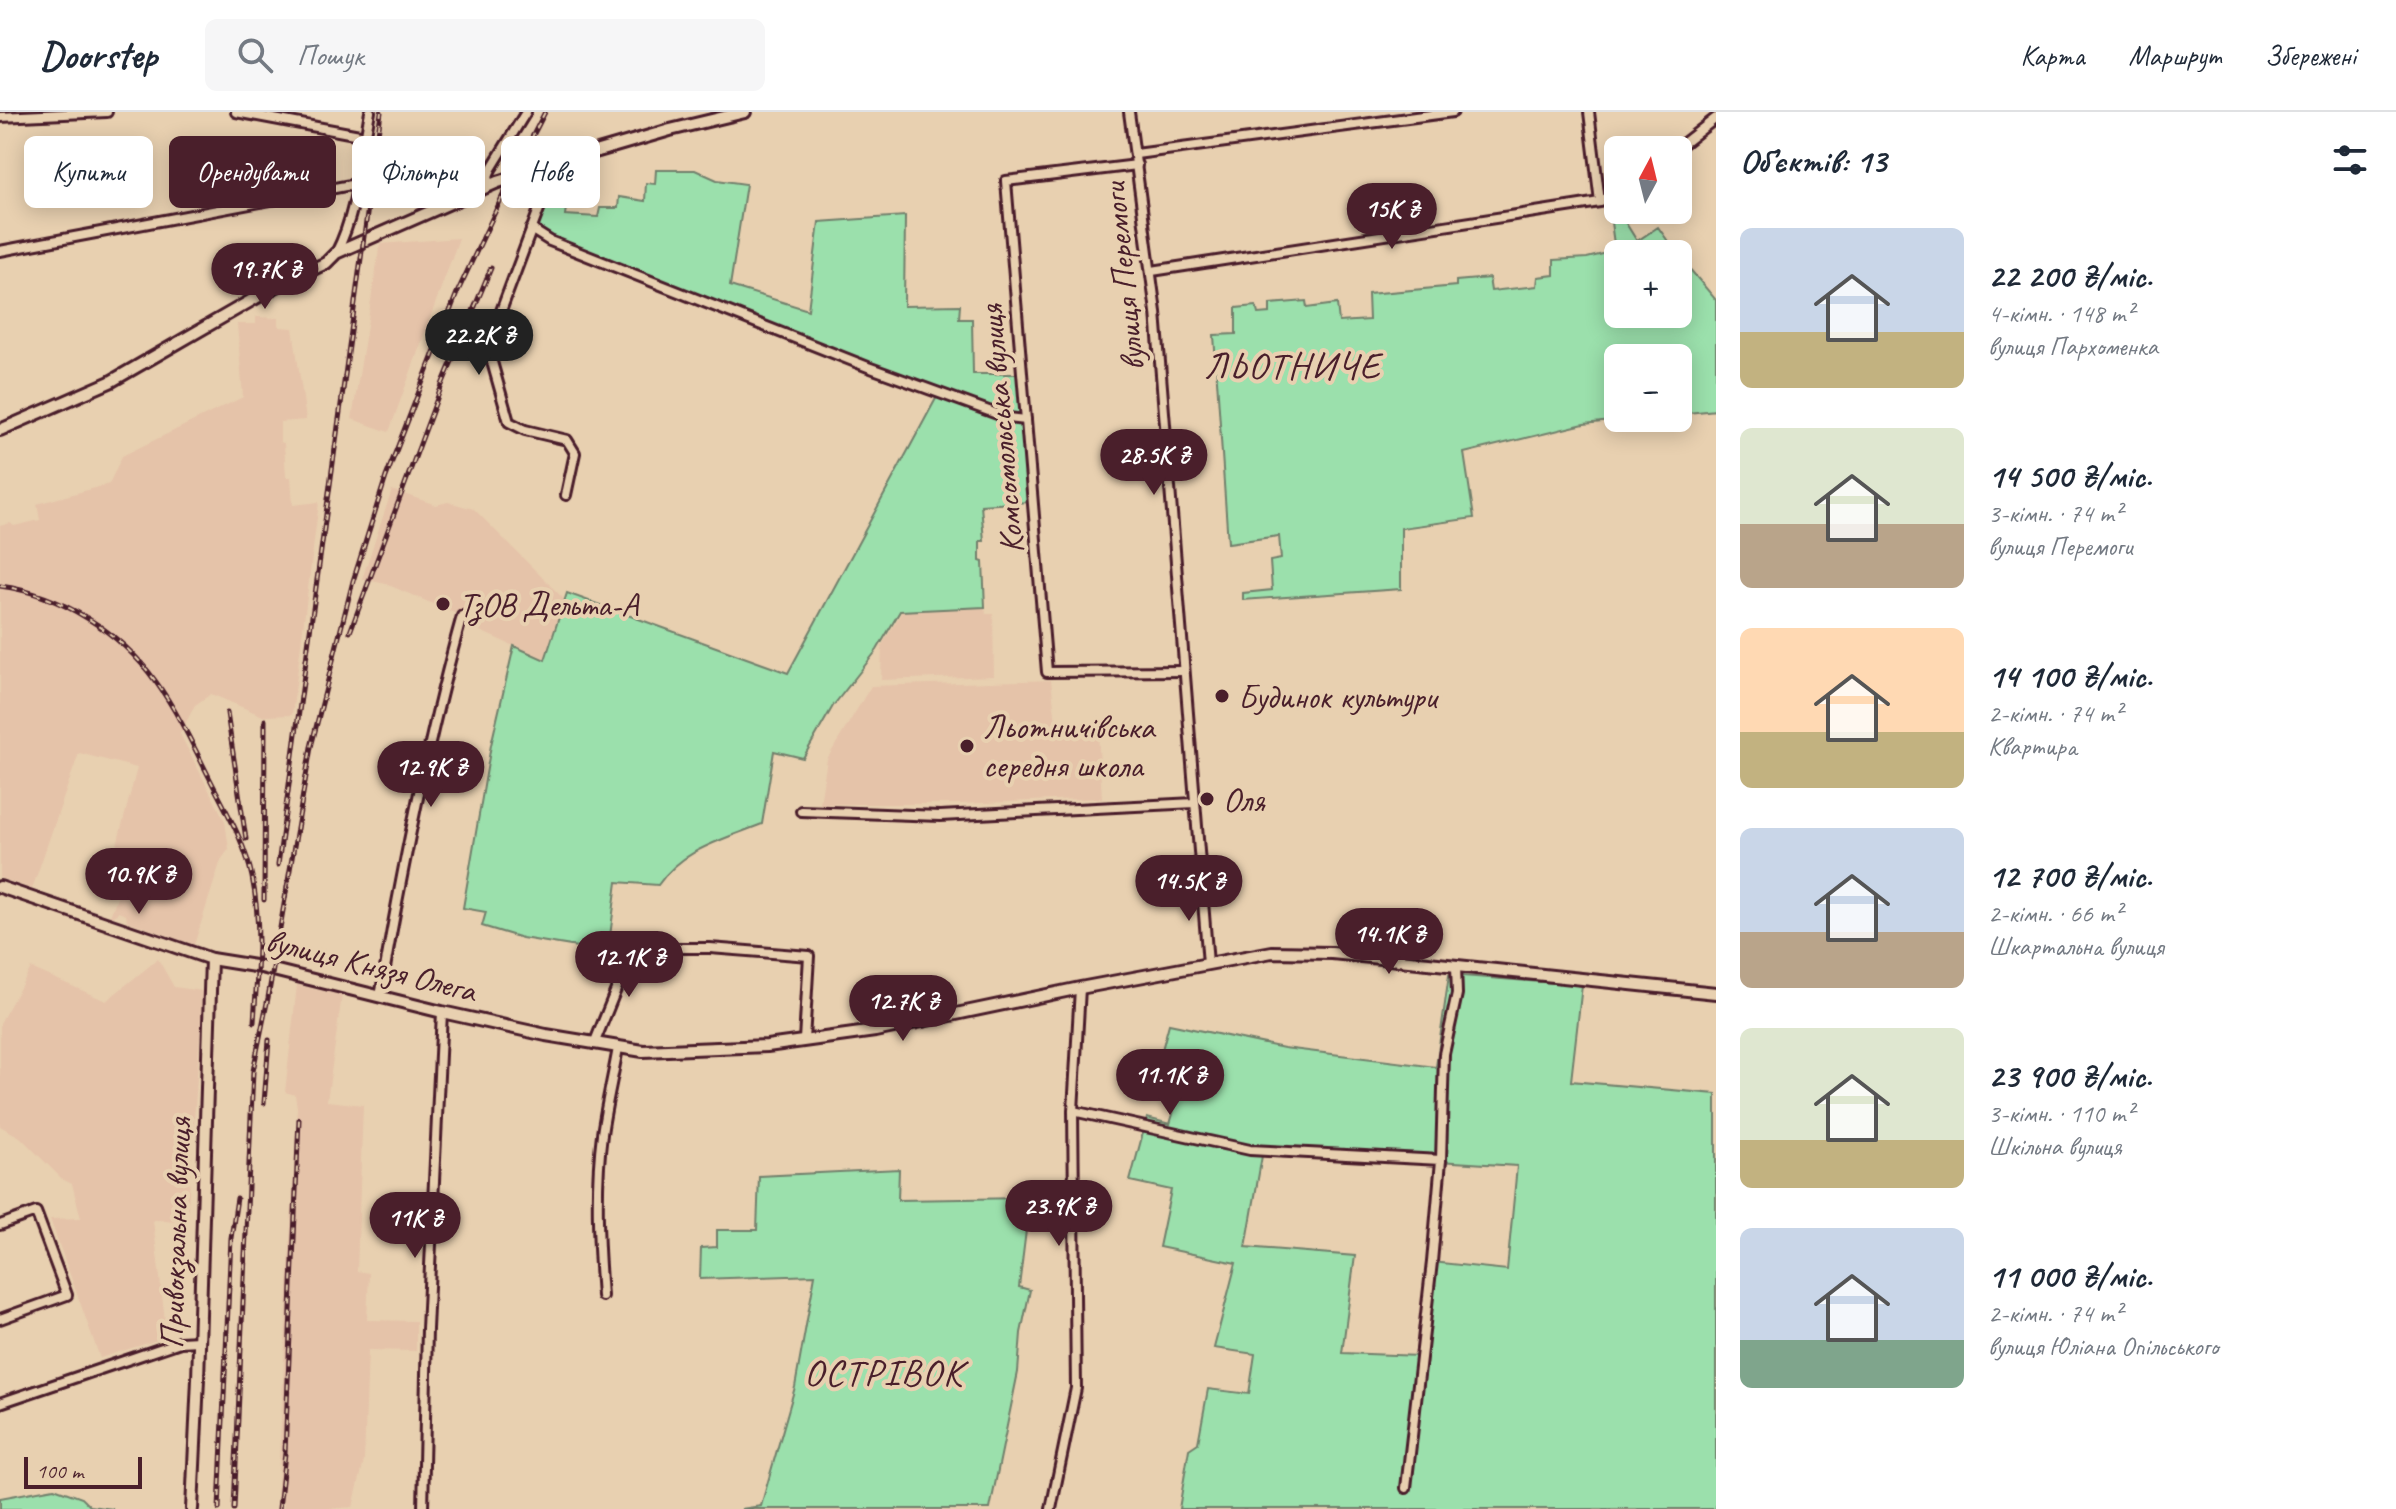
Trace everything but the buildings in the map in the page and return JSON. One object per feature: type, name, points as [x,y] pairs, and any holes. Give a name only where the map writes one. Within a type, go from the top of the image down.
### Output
[{"type":"street","points":[[0,117],[107,112]]},
{"type":"street","points":[[236,112],[365,136],[370,112]]},
{"type":"street","points":[[494,184],[488,176],[491,169],[526,112]]},
{"type":"street","points":[[600,149],[745,112]]},
{"type":"street","name":"вулиця Перемоги","points":[[1129,112],[1152,271],[1208,964]]},
{"type":"street","points":[[1136,154],[1453,112]]},
{"type":"street","points":[[1589,112],[1600,202]]},
{"type":"street","points":[[1692,137],[1716,118]]},
{"type":"street","name":"Комсомольська вулиця","points":[[1137,165],[1006,181],[1047,672],[1184,671]]},
{"type":"street","points":[[336,253],[501,182]]},
{"type":"street","points":[[0,251],[352,185]]},
{"type":"street","points":[[1152,271],[1604,200]]},
{"type":"street","points":[[0,430],[110,382],[273,288],[326,263],[343,239],[352,201]]},
{"type":"street","points":[[539,208],[492,335],[492,362],[509,422],[525,430],[567,440],[575,453],[566,495]]},
{"type":"street","points":[[531,229],[550,241],[868,367],[1008,418],[1026,420]]},
{"type":"street","points":[[380,997],[403,863],[440,694],[462,616]]},
{"type":"street","points":[[801,811],[940,816],[1195,803]]},
{"type":"street","name":"вулиця Князя Олега","points":[[0,887],[211,959],[261,967],[442,1012],[594,1044],[643,1051],[725,1049],[804,1040],[964,1014],[1080,988],[1281,952],[1332,953],[1716,993]]},
{"type":"street","points":[[594,1044],[632,950],[641,948],[710,948],[809,956],[804,1040]]},
{"type":"street","name":"Привокзальна вулиця","points":[[192,1509],[211,959]]},
{"type":"street","points":[[1406,1488],[1441,1160],[1444,1054],[1457,994],[1456,966]]},
{"type":"street","points":[[1051,1509],[1076,1388],[1073,1111],[1080,988]]},
{"type":"street","points":[[423,1509],[427,1329],[442,1012]]},
{"type":"street","points":[[602,1296],[598,1231],[599,1174],[602,1134],[618,1048]]},
{"type":"street","points":[[1073,1111],[1250,1150],[1441,1160]]},
{"type":"street","points":[[0,1225],[36,1212],[67,1295],[0,1319]]},
{"type":"street","points":[[0,1403],[180,1342],[199,1341]]},
{"type":"shaded area","points":[[459,238],[389,432],[352,419],[380,244]]},
{"type":"shaded area","points":[[256,317],[278,318],[279,327],[293,328],[306,420],[280,422],[280,442],[284,443],[286,477],[291,477],[293,505],[319,502],[292,715],[263,716],[211,694],[195,705],[180,734],[225,821],[229,849],[221,860],[194,945],[127,921],[126,915],[118,912],[110,916],[123,882],[104,876],[108,864],[112,864],[137,768],[79,753],[32,889],[0,878],[0,526],[40,520],[37,504],[109,484],[122,456],[243,397],[237,324],[256,324]]},
{"type":"shaded area","points":[[392,490],[436,505],[448,502],[474,509],[564,599],[545,660],[471,627],[464,617],[386,584],[362,579]]},
{"type":"shaded area","points":[[985,607],[986,614],[993,614],[994,676],[881,680],[882,645],[903,610]]},
{"type":"shaded area","name":"Льотничівська середня школа","points":[[1051,680],[1057,731],[1098,732],[1102,798],[961,804],[820,804],[827,759],[871,686]]},
{"type":"shaded area","points":[[158,959],[174,987],[203,991],[187,1221],[153,1220],[167,1337],[100,1358],[50,1219],[81,1218],[72,1184],[62,1179],[20,1137],[0,1126],[0,1023],[31,968],[106,1001]]},
{"type":"shaded area","points":[[297,985],[342,995],[327,1101],[363,1105],[357,1271],[369,1273],[367,1320],[416,1321],[416,1351],[368,1350],[364,1461],[353,1507],[283,1509],[284,1501],[277,1500],[297,1107],[295,1095],[285,1092]]},
{"type":"green space","points":[[656,170],[695,170],[717,180],[746,184],[730,286],[808,310],[819,222],[905,216],[904,306],[960,305],[959,319],[972,319],[973,374],[1019,374],[1029,502],[981,505],[984,541],[980,541],[980,561],[983,562],[985,607],[900,611],[877,650],[833,706],[803,758],[774,751],[762,824],[691,854],[658,885],[617,882],[608,952],[522,938],[482,926],[486,912],[463,908],[491,745],[514,646],[545,660],[567,593],[788,673],[939,393],[536,232],[544,208],[566,208],[565,215],[598,217],[600,208],[618,208],[619,197],[645,201],[646,183],[655,184]]},
{"type":"green space","points":[[1611,224],[1626,224],[1636,240],[1613,240]]},
{"type":"green space","points":[[1658,227],[1667,240],[1638,240]]},
{"type":"green space","points":[[1604,254],[1604,328],[1692,328],[1692,272],[1716,300],[1716,410],[1692,413],[1692,344],[1604,344],[1604,422],[1464,453],[1474,518],[1401,528],[1401,589],[1243,600],[1243,593],[1272,590],[1270,561],[1281,559],[1279,536],[1228,543],[1214,335],[1236,334],[1236,308],[1256,306],[1258,314],[1270,313],[1270,304],[1306,301],[1307,308],[1337,304],[1339,322],[1369,320],[1368,294],[1456,286],[1456,281],[1489,278],[1491,291],[1537,286],[1538,277],[1554,275],[1554,260]]},
{"type":"green space","points":[[1449,975],[1582,985],[1571,1081],[1716,1094],[1716,1509],[1179,1509],[1189,1449],[1198,1443],[1208,1389],[1249,1394],[1255,1354],[1214,1348],[1236,1263],[1159,1247],[1171,1190],[1130,1181],[1147,1118],[1170,1124],[1187,1067],[1159,1061],[1169,1024],[1284,1048],[1436,1067]],"holes":[[[1263,1150],[1517,1166],[1507,1270],[1432,1262],[1420,1356],[1342,1353],[1355,1256],[1246,1247]]]},
{"type":"green space","points":[[899,1169],[898,1200],[1030,1198],[1019,1287],[1030,1290],[1021,1333],[1018,1372],[990,1509],[741,1509],[761,1506],[795,1387],[815,1275],[700,1279],[701,1248],[717,1247],[717,1230],[757,1230],[759,1176]]},
{"type":"green space","points":[[54,1488],[82,1498],[90,1506],[113,1509],[0,1509],[0,1498]]},
{"type":"railway","points":[[278,865],[381,112]]},
{"type":"railway","points":[[234,1509],[253,1071],[311,747],[353,581],[386,477],[457,293],[545,112]]},
{"type":"railway","points":[[350,632],[442,385],[491,268]]},
{"type":"railway","points":[[0,586],[45,597],[107,632],[142,664],[178,716],[234,826],[249,864],[258,931],[254,1022]]},
{"type":"railway","points":[[227,713],[246,839]]},
{"type":"railway","points":[[264,900],[265,720]]},
{"type":"railway","points":[[264,1103],[269,1040]]},
{"type":"railway","points":[[279,1509],[285,1453],[299,1119]]},
{"type":"railway","points":[[219,1509],[231,1238],[237,1198]]},
{"type":"place","name":"ТзОВ Дельта-А","points":[[443,604]]},
{"type":"place","name":"Будинок культури","points":[[1222,696]]},
{"type":"place","name":"Льотничівська середня школа","points":[[967,746]]},
{"type":"place","name":"Оля","points":[[1207,799]]},
{"type":"district","name":"ЛЬОТНИЧЕ","points":[[1293,365]]},
{"type":"district","name":"ОСТРІВОК","points":[[884,1372]]}]
